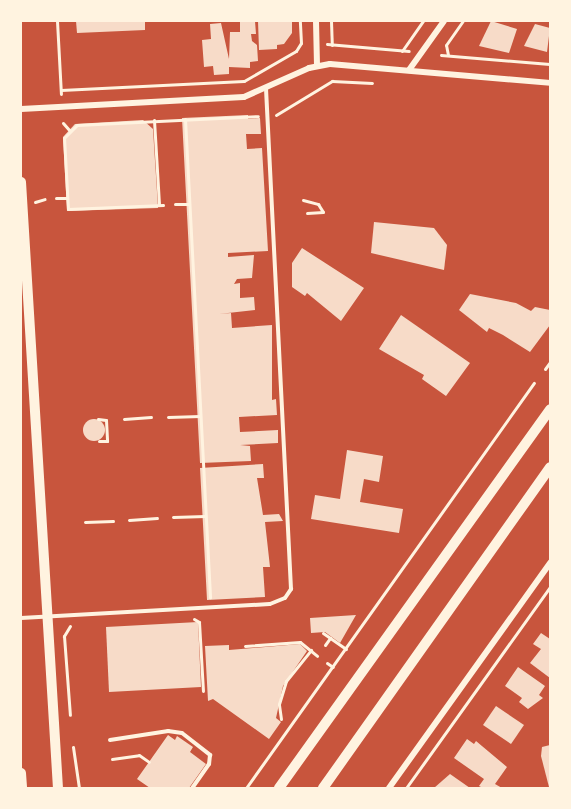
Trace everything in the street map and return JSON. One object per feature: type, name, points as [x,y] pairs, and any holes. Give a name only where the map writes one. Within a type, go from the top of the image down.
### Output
[{"type":"main road","points":[[21,182],[26,366],[58,788]]},
{"type":"main road","points":[[279,788],[550,409]]},
{"type":"main road","points":[[323,788],[550,467]]},
{"type":"main road","points":[[21,772],[22,788]]},
{"type":"street","points":[[316,21],[318,66]]},
{"type":"street","points":[[409,70],[444,21]]},
{"type":"street","points":[[21,109],[228,99],[266,89],[318,66],[409,70],[550,83]]},
{"type":"street","points":[[389,788],[550,562]]},
{"type":"lane","points":[[21,618],[270,604],[285,598],[291,590],[266,89]]},
{"type":"lane","points":[[110,740],[168,731],[186,735],[207,751],[210,760],[192,788]]},
{"type":"path","points":[[57,21],[61,92],[196,86],[247,80],[294,52],[301,43],[300,21]]},
{"type":"path","points":[[331,21],[332,45]]},
{"type":"path","points":[[402,51],[423,21]]},
{"type":"path","points":[[448,55],[446,45],[463,21]]},
{"type":"path","points":[[327,44],[410,51]]},
{"type":"path","points":[[441,55],[550,64]]},
{"type":"path","points":[[154,120],[161,205],[70,210],[67,198],[64,138],[77,125],[154,120],[268,116],[275,115],[332,81],[372,83]]},
{"type":"path","points":[[197,108],[198,118]]},
{"type":"path","points":[[185,119],[210,599]]},
{"type":"path","points":[[63,123],[70,131]]},
{"type":"path","points":[[56,198],[67,198]]},
{"type":"path","points":[[303,200],[318,204],[323,212],[307,213]]},
{"type":"path","points":[[175,204],[189,204]]},
{"type":"path","points":[[545,369],[550,362]]},
{"type":"path","points":[[246,788],[534,383]]},
{"type":"path","points":[[168,417],[200,416]]},
{"type":"path","points":[[124,419],[151,417]]},
{"type":"path","points":[[98,419],[107,420],[106,441],[99,441]]},
{"type":"path","points":[[173,517],[205,516]]},
{"type":"path","points":[[129,520],[157,518]]},
{"type":"path","points":[[85,522],[113,521]]},
{"type":"path","points":[[406,788],[550,587]]},
{"type":"path","points":[[188,620],[199,622],[203,691]]},
{"type":"path","points":[[70,715],[64,636],[66,628],[78,625]]},
{"type":"path","points":[[323,633],[346,649]]},
{"type":"path","points":[[325,645],[330,638]]},
{"type":"path","points":[[245,646],[300,642],[317,656]]},
{"type":"path","points":[[281,719],[279,704],[286,681],[311,650]]},
{"type":"path","points":[[327,663],[333,667]]},
{"type":"path","points":[[73,747],[79,788]]},
{"type":"path","points":[[112,759],[139,755],[149,762]]},
{"type":"building","points":[[76,21],[145,21],[145,30],[77,33]]},
{"type":"building","points":[[240,21],[255,21],[256,34],[251,34],[252,41],[257,45],[258,61],[250,62],[250,68],[229,67],[229,74],[214,75],[213,66],[204,67],[202,40],[211,39],[210,24],[221,23],[229,59],[230,32],[240,32]]},
{"type":"building","points":[[258,21],[292,21],[292,33],[284,44],[277,45],[277,49],[259,50]]},
{"type":"building","points":[[491,21],[517,29],[509,53],[479,46]]},
{"type":"building","points":[[535,24],[550,28],[547,52],[524,46]]},
{"type":"building","points":[[248,115],[248,119],[260,118],[261,134],[246,134],[247,149],[262,148],[268,251],[228,253],[228,257],[254,255],[252,278],[237,279],[234,284],[240,283],[240,298],[254,297],[255,310],[219,314],[231,313],[232,328],[272,325],[272,400],[276,399],[277,415],[239,417],[240,432],[278,430],[278,443],[240,445],[250,446],[251,461],[200,463],[182,118]]},
{"type":"building","points":[[143,120],[153,129],[158,208],[67,211],[63,137],[75,124]]},
{"type":"building","points":[[374,222],[434,228],[447,245],[444,270],[371,253]]},
{"type":"building","points":[[302,248],[364,288],[341,321],[307,293],[305,296],[292,287],[292,263]]},
{"type":"building","points":[[470,294],[516,303],[531,311],[535,307],[550,310],[550,325],[530,352],[489,328],[487,332],[459,310]]},
{"type":"building","points":[[401,315],[470,363],[446,396],[422,379],[424,375],[379,349]]},
{"type":"building","points":[[94,419],[102,422],[105,430],[102,438],[94,441],[86,438],[83,430],[86,422]]},
{"type":"building","points":[[347,450],[383,456],[379,482],[364,479],[360,502],[403,509],[399,533],[311,519],[315,495],[340,499]]},
{"type":"building","points":[[263,464],[264,478],[257,478],[263,515],[279,514],[283,521],[265,522],[270,567],[263,567],[265,597],[207,600],[200,468]]},
{"type":"building","points":[[356,615],[340,643],[325,632],[311,633],[310,618]]},
{"type":"building","points":[[198,622],[201,687],[109,692],[106,627]]},
{"type":"building","points":[[541,633],[550,639],[550,678],[530,663],[541,649],[533,644]]},
{"type":"building","points":[[300,644],[307,651],[283,686],[276,718],[281,722],[269,739],[213,699],[208,701],[205,646],[229,645],[229,650]]},
{"type":"building","points":[[518,667],[545,686],[539,695],[543,698],[528,709],[519,702],[522,698],[505,686]]},
{"type":"building","points":[[496,706],[524,725],[511,744],[483,725]]},
{"type":"building","points":[[168,735],[175,740],[177,736],[193,747],[190,752],[206,764],[189,788],[150,788],[137,779]]},
{"type":"building","points":[[467,739],[474,744],[476,741],[507,767],[495,784],[502,788],[479,786],[484,779],[454,758]]},
{"type":"building","points":[[550,745],[549,787],[541,756],[542,747]]},
{"type":"building","points":[[450,774],[470,788],[434,788]]}]
